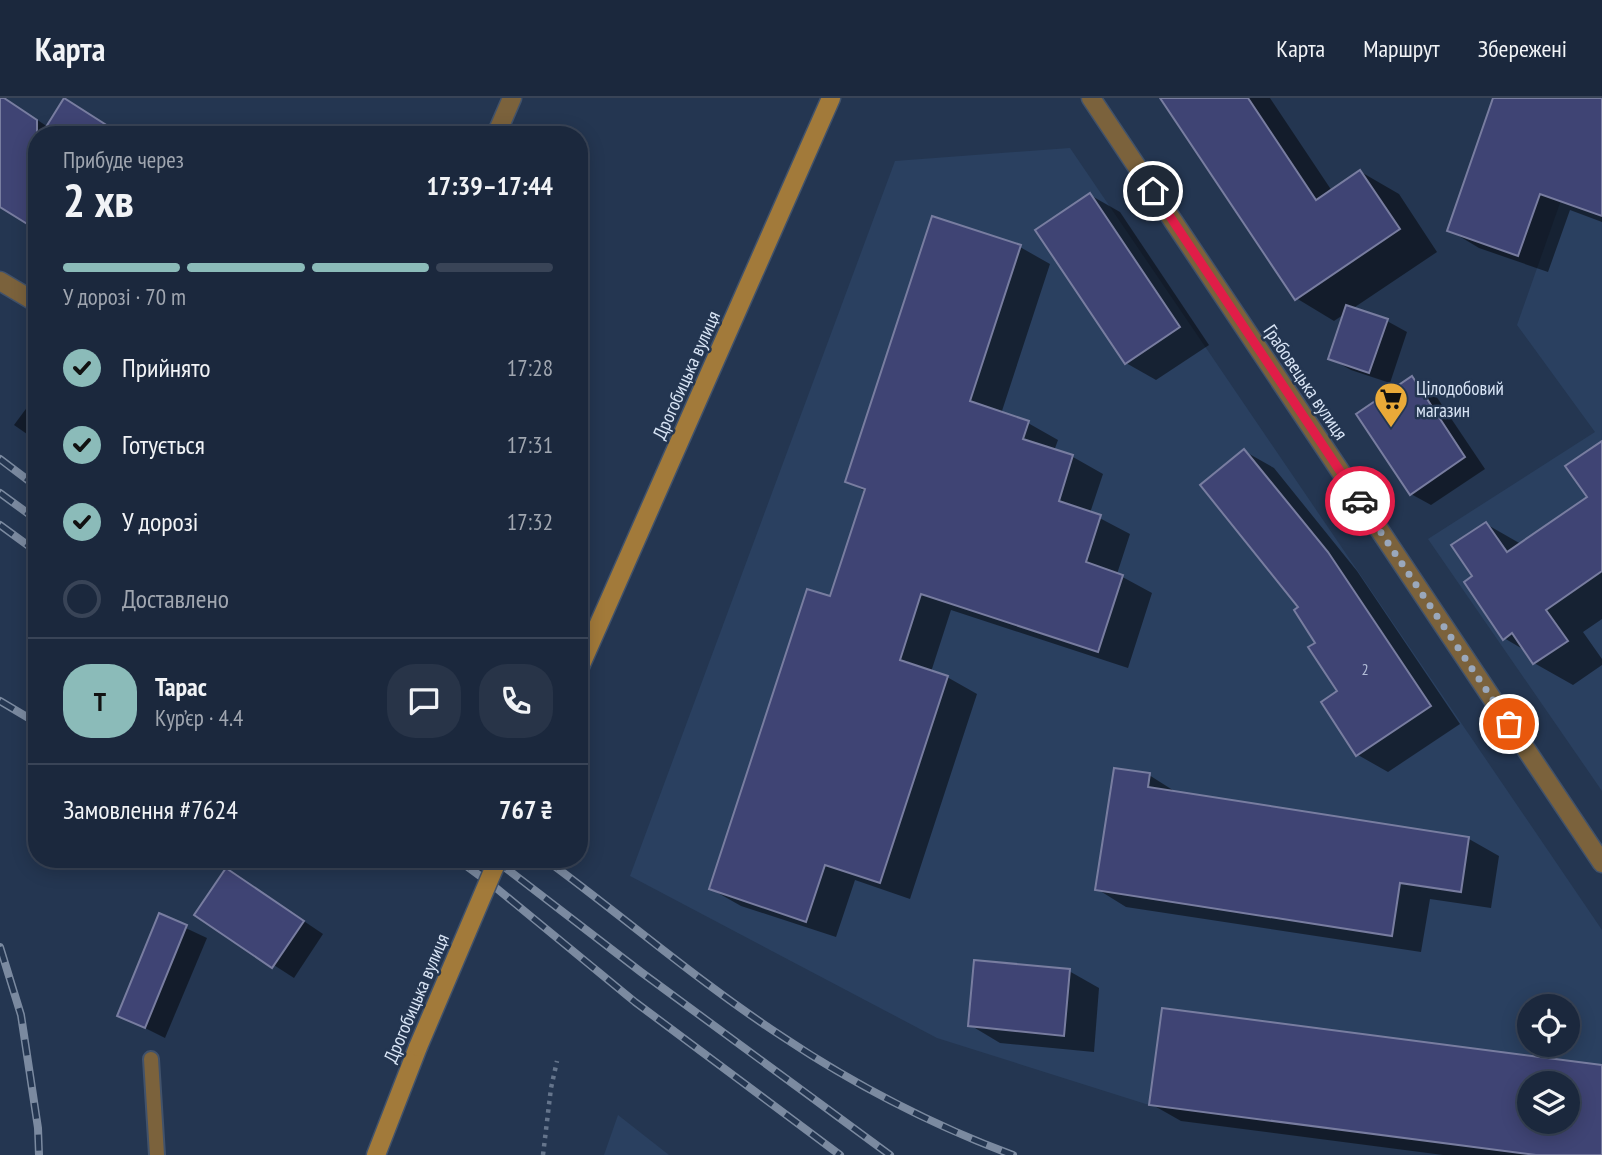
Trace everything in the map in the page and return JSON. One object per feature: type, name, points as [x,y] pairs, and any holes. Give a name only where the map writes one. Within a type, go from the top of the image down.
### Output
[{"type":"main road","name":"Дрогобицька вулиця","points":[[588,649],[831,98]]},
{"type":"main road","name":"Дрогобицька вулиця","points":[[376,1155],[418,1047],[494,868]]},
{"type":"street","points":[[500,126],[512,98]]},
{"type":"street","name":"Грабовецька вулиця","points":[[1091,98],[1602,863]]},
{"type":"street","points":[[0,281],[28,298]]},
{"type":"lane","points":[[151,1059],[157,1155]]},
{"type":"path","points":[[543,1155],[557,1061]]},
{"type":"shaded area","points":[[1597,98],[1602,98],[1602,791],[1428,539],[1595,432],[1517,325]]},
{"type":"shaded area","points":[[1070,148],[1602,930],[1602,1155],[1149,1105],[937,1038],[630,876],[895,161]]},
{"type":"shaded area","points":[[618,1115],[669,1155],[604,1155]]},
{"type":"building","points":[[0,98],[4,98],[37,120],[37,126],[28,126],[28,224],[0,207]]},
{"type":"building","points":[[64,98],[108,126],[47,126]]},
{"type":"building","points":[[1160,98],[1248,98],[1316,200],[1360,170],[1400,229],[1295,300]]},
{"type":"building","points":[[1493,98],[1602,98],[1602,216],[1540,194],[1518,256],[1447,231]]},
{"type":"building","points":[[1090,193],[1180,327],[1125,364],[1035,230]]},
{"type":"building","points":[[932,216],[1021,245],[970,401],[1029,421],[1023,439],[1073,455],[1059,501],[1101,515],[1086,562],[1123,575],[1098,652],[921,594],[900,660],[948,676],[880,883],[825,865],[806,922],[709,889],[807,589],[830,596],[865,489],[845,482]]},
{"type":"building","points":[[1346,305],[1388,319],[1369,373],[1328,359]]},
{"type":"building","points":[[1412,376],[1465,457],[1410,495],[1356,414]]},
{"type":"building","points":[[1602,441],[1602,571],[1546,610],[1568,641],[1533,664],[1512,633],[1503,640],[1464,582],[1472,576],[1451,545],[1486,522],[1507,552],[1587,497],[1565,466]]},
{"type":"building","points":[[1244,449],[1328,552],[1431,706],[1356,756],[1321,702],[1337,691],[1308,647],[1315,643],[1294,610],[1298,607],[1200,485]]},
{"type":"building","points":[[1114,768],[1150,773],[1148,787],[1469,837],[1461,892],[1400,883],[1392,936],[1095,890]]},
{"type":"building","points":[[226,868],[304,921],[272,968],[194,915]]},
{"type":"building","points":[[159,913],[187,925],[145,1028],[117,1016]]},
{"type":"building","points":[[974,960],[1070,969],[1064,1036],[968,1026]]},
{"type":"building","points":[[1162,1008],[1517,1054],[1517,1057],[1540,1057],[1602,1065],[1602,1155],[1536,1155],[1149,1105]]},
{"type":"railway","points":[[0,459],[28,480]]},
{"type":"railway","points":[[0,493],[28,513]]},
{"type":"railway","points":[[0,525],[28,545]]},
{"type":"railway","points":[[0,701],[28,718]]},
{"type":"railway","points":[[469,868],[635,1002],[840,1155]]},
{"type":"railway","points":[[506,868],[641,972],[890,1155]]},
{"type":"railway","points":[[557,868],[722,995],[810,1055],[866,1088],[924,1117],[1013,1155]]},
{"type":"railway","points":[[0,947],[21,1015],[38,1128],[39,1155]]},
{"type":"way so far","points":[[1360,501],[1509,724]]},
{"type":"place","name":"Цілодобовий магазин","points":[[1391,429]]},
{"type":"route","points":[[1153,191],[1360,501]]}]
